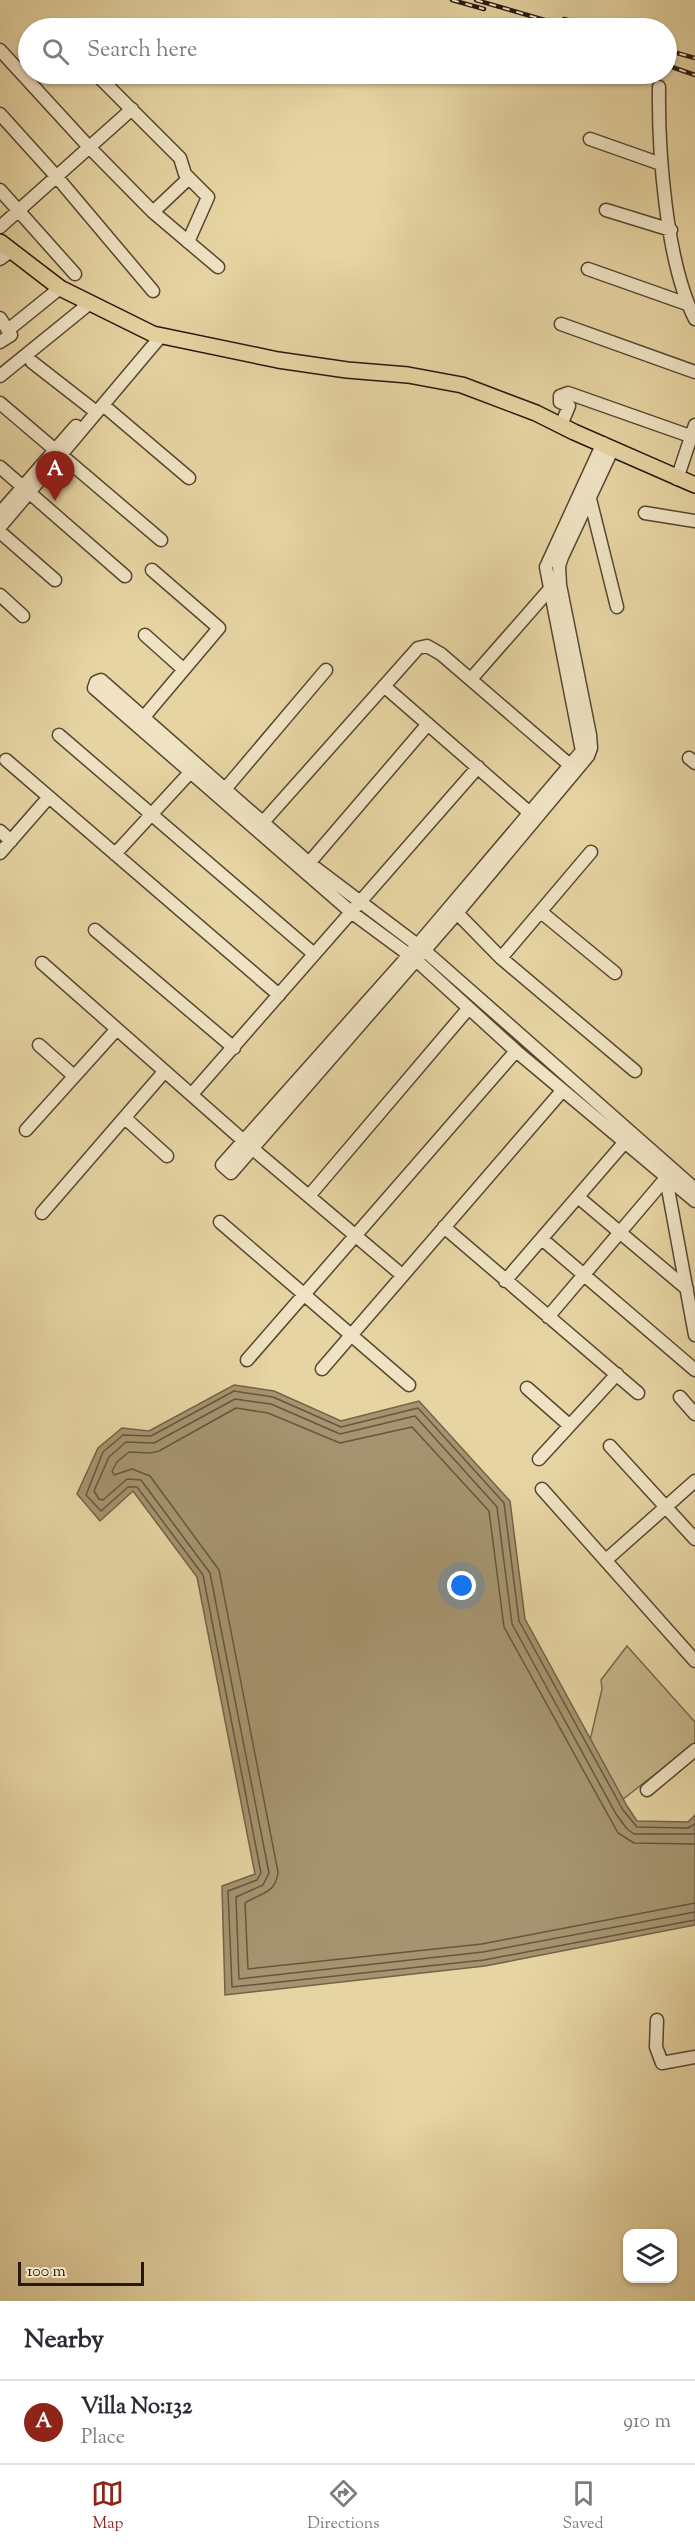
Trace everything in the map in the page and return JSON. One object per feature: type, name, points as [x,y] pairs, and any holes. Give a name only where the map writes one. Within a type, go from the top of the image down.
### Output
[{"type":"main road","points":[[4,251],[60,288],[157,335],[278,360],[347,370],[408,375],[462,385],[526,409],[677,479],[695,484]]},
{"type":"street","points":[[0,50],[18,70]]},
{"type":"street","points":[[31,84],[153,212],[218,267]]},
{"type":"street","points":[[106,84],[180,158],[184,174],[208,197],[188,242]]},
{"type":"street","points":[[659,87],[661,164],[671,230],[687,304],[695,319]]},
{"type":"street","points":[[0,227],[132,109]]},
{"type":"street","points":[[0,114],[56,176],[153,291]]},
{"type":"street","points":[[590,139],[661,164]]},
{"type":"street","points":[[153,212],[189,178]]},
{"type":"street","points":[[0,190],[75,274]]},
{"type":"street","points":[[606,210],[671,230]]},
{"type":"street","points":[[588,269],[687,304]]},
{"type":"street","points":[[8,330],[60,288]]},
{"type":"street","points":[[0,376],[90,303]]},
{"type":"street","points":[[0,318],[11,335],[0,342]]},
{"type":"street","points":[[561,324],[695,372]]},
{"type":"street","points":[[0,527],[26,490],[157,335]]},
{"type":"street","points":[[32,362],[97,407],[189,478]]},
{"type":"street","points":[[561,426],[569,406],[561,402],[560,398],[568,393],[692,431],[677,479]]},
{"type":"street","points":[[0,403],[60,451],[161,540]]},
{"type":"street","points":[[417,953],[457,913],[588,756],[591,748],[560,585],[559,566],[608,446]]},
{"type":"street","points":[[248,1145],[417,953],[582,752],[546,567],[608,446]]},
{"type":"street","points":[[0,467],[125,576]]},
{"type":"street","points":[[0,513],[26,490]]},
{"type":"street","points":[[589,495],[617,607]]},
{"type":"street","points":[[645,513],[695,521]]},
{"type":"street","points":[[0,532],[55,580]]},
{"type":"street","points":[[152,570],[219,628],[140,721],[354,907],[417,953],[695,1189]]},
{"type":"street","points":[[471,679],[549,590]]},
{"type":"street","points":[[0,595],[22,616]]},
{"type":"street","points":[[145,635],[183,669]]},
{"type":"street","points":[[264,821],[418,648],[427,646],[441,654],[471,679],[570,766]]},
{"type":"street","points":[[226,788],[326,670]]},
{"type":"street","points":[[384,687],[531,814]]},
{"type":"street","points":[[309,863],[428,724]]},
{"type":"street","points":[[59,735],[153,813],[314,954]]},
{"type":"street","points":[[6,760],[279,994]]},
{"type":"street","points":[[195,767],[226,788],[264,821],[354,907]]},
{"type":"street","points":[[115,854],[195,767]]},
{"type":"street","points":[[192,1094],[478,767]]},
{"type":"street","points":[[0,853],[49,797]]},
{"type":"street","points":[[0,831],[11,841]]},
{"type":"street","points":[[501,958],[591,852]]},
{"type":"street","points":[[541,912],[615,973]]},
{"type":"street","points":[[457,913],[501,958],[635,1071]]},
{"type":"street","points":[[95,930],[234,1048]]},
{"type":"street","points":[[417,953],[468,1009],[695,1202]]},
{"type":"street","points":[[42,963],[248,1145],[402,1275]]},
{"type":"street","points":[[309,1196],[468,1009]]},
{"type":"street","points":[[26,1130],[116,1030]]},
{"type":"street","points":[[39,1045],[74,1076]]},
{"type":"street","points":[[247,1360],[516,1051]]},
{"type":"street","points":[[42,1213],[164,1072]]},
{"type":"street","points":[[322,1369],[562,1090]]},
{"type":"street","points":[[125,1118],[167,1156]]},
{"type":"street","points":[[505,1281],[624,1143]]},
{"type":"street","points":[[548,1317],[666,1178]]},
{"type":"street","points":[[666,1178],[695,1335]]},
{"type":"street","points":[[578,1197],[687,1289]]},
{"type":"street","points":[[220,1222],[409,1385]]},
{"type":"street","points":[[444,1227],[638,1393]]},
{"type":"street","points":[[542,1239],[695,1370]]},
{"type":"street","points":[[539,1459],[616,1374]]},
{"type":"street","points":[[526,1388],[569,1425]]},
{"type":"street","points":[[680,1397],[695,1414]]},
{"type":"street","points":[[610,1446],[695,1539]]},
{"type":"street","points":[[606,1560],[695,1480]]},
{"type":"street","points":[[542,1489],[695,1661]]},
{"type":"street","points":[[647,1790],[695,1750]]},
{"type":"street","points":[[657,2020],[656,2047],[662,2063],[695,2057]]},
{"type":"shaded area","points":[[627,1646],[695,1722],[695,1743],[622,1800],[588,1749],[602,1689],[601,1680]]},
{"type":"water","points":[[234,1385],[274,1391],[341,1421],[419,1401],[510,1501],[525,1619],[627,1806],[637,1821],[688,1822],[695,1815],[695,1925],[485,1966],[225,1995],[222,1886],[255,1874],[197,1577],[133,1491],[100,1521],[77,1494],[98,1448],[122,1428],[149,1431]]},
{"type":"railway","points":[[452,0],[484,9]]},
{"type":"railway","points":[[476,0],[538,18]]},
{"type":"railway","points":[[677,53],[695,58]]},
{"type":"railway","points":[[677,69],[695,75]]},
{"type":"place","name":"Villa No:132","points":[[55,501]]}]
